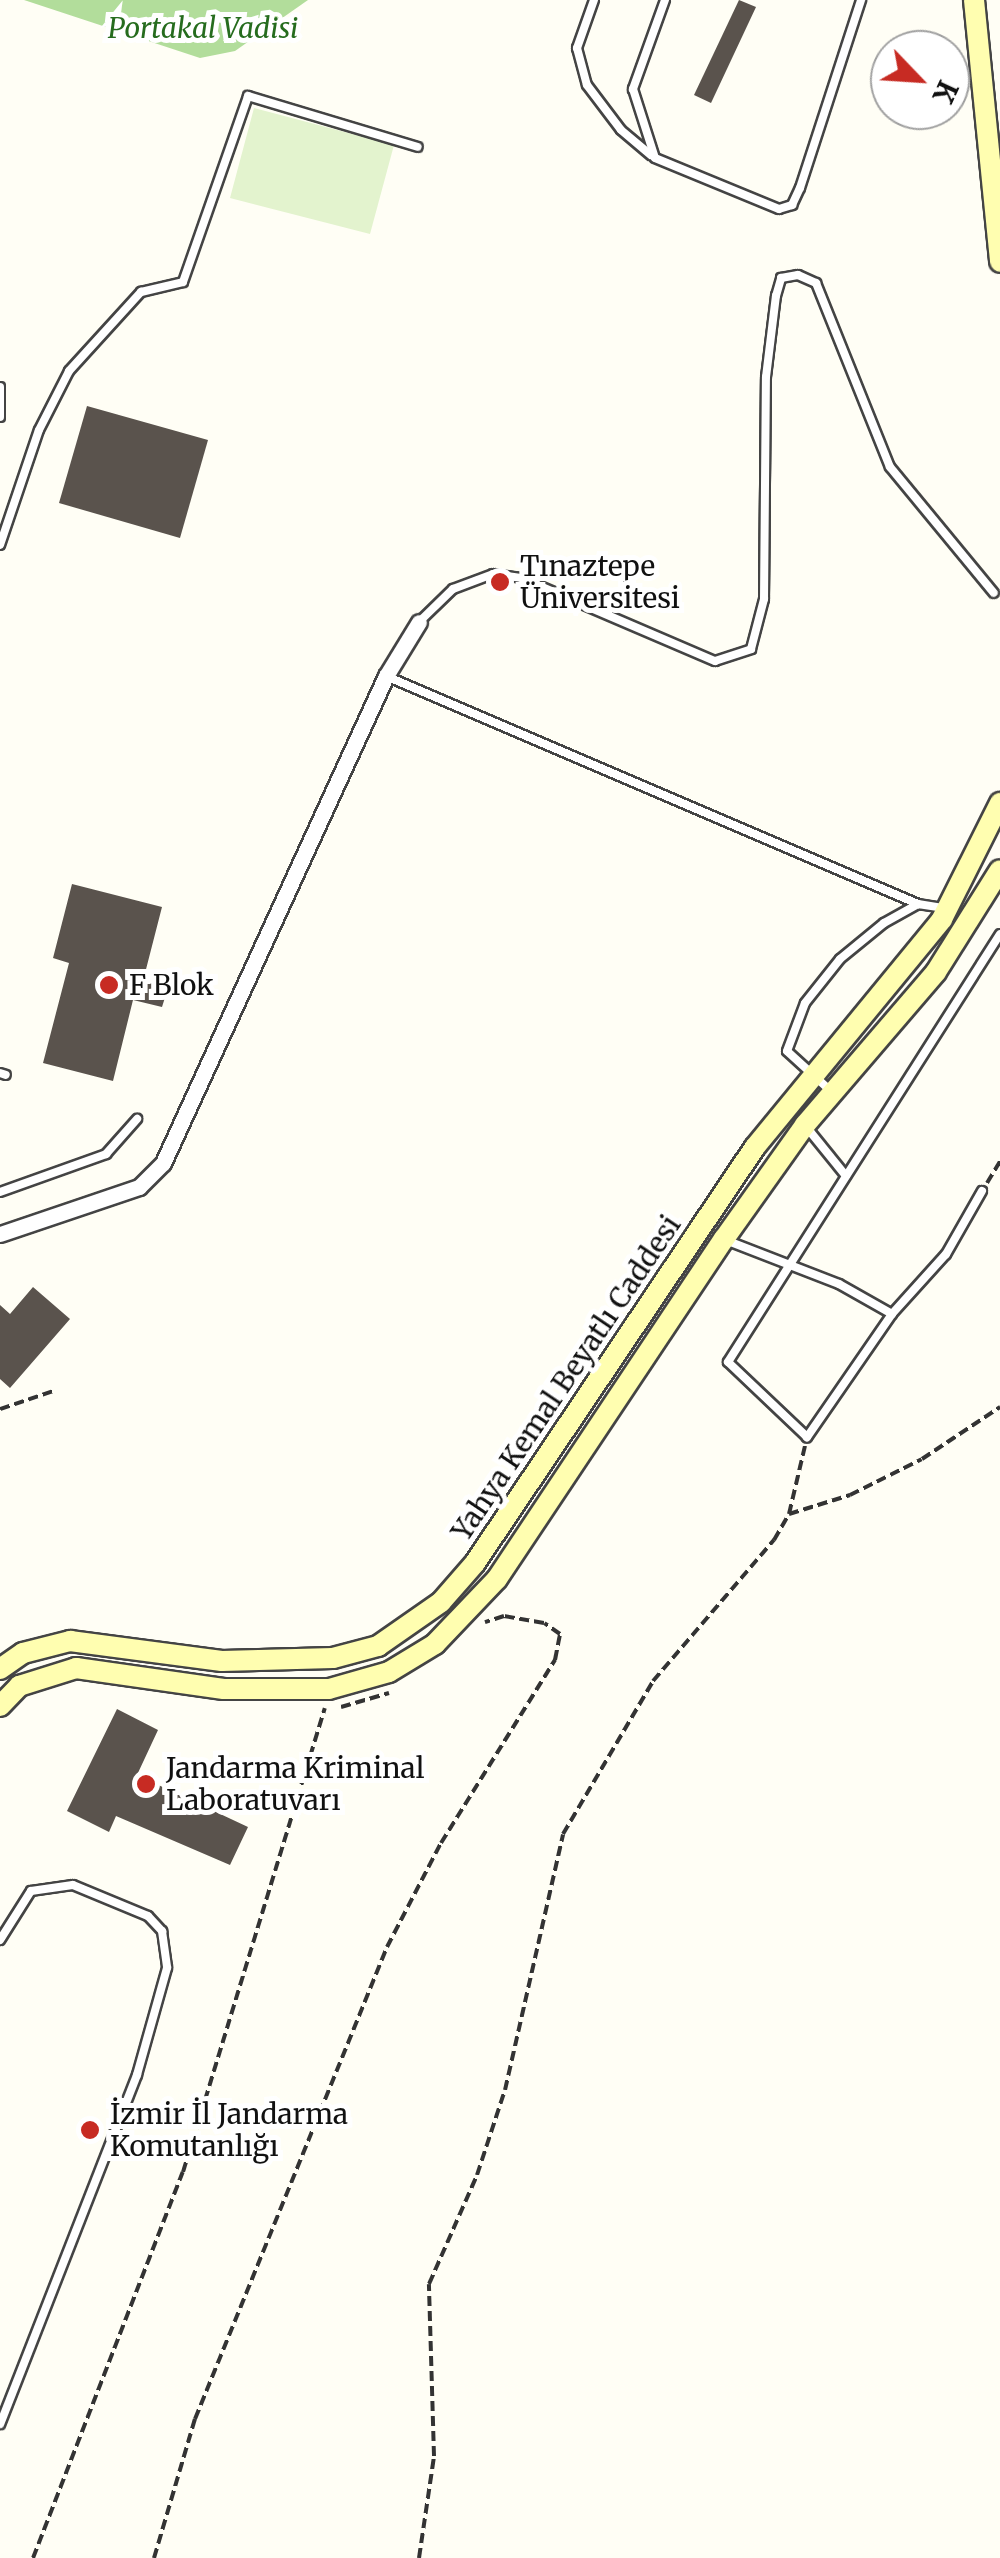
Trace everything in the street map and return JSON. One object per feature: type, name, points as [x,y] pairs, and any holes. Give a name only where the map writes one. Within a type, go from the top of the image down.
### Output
[{"type":"main road","points":[[974,0],[995,108],[1000,262]]},
{"type":"main road","name":"Yahya Kemal Beyatlı Caddesi","points":[[0,1668],[34,1649],[70,1642],[274,1663],[355,1654],[400,1634],[460,1583],[755,1147],[948,908],[1000,803]]},
{"type":"main road","name":"Yahya Kemal Beyatlı Caddesi","points":[[0,1706],[19,1686],[76,1668],[224,1690],[342,1686],[412,1660],[479,1601],[804,1126],[936,972],[1000,870]]},
{"type":"main road","points":[[672,1270],[694,1284]]},
{"type":"street","points":[[0,1234],[139,1187],[164,1163],[386,676],[419,622]]},
{"type":"lane","points":[[594,0],[577,48],[587,84],[621,130],[655,158],[724,190],[779,209],[792,205],[861,0]]},
{"type":"lane","points":[[655,158],[633,89],[665,0]]},
{"type":"lane","points":[[0,545],[39,430],[69,370],[141,292],[184,282],[248,96],[418,147]]},
{"type":"lane","points":[[419,622],[453,589],[493,574],[520,578],[715,661],[752,649],[764,600],[766,377],[776,296],[782,278],[798,275],[816,283],[890,467],[994,593]]},
{"type":"lane","points":[[0,387],[0,417]]},
{"type":"lane","points":[[386,676],[918,904],[948,908]]},
{"type":"lane","points":[[833,1093],[787,1051],[805,1003],[840,959],[918,904]]},
{"type":"lane","points":[[982,1191],[946,1254],[892,1314],[807,1437],[728,1362],[792,1268],[1000,934]]},
{"type":"lane","points":[[0,1192],[106,1154],[136,1119]]},
{"type":"lane","points":[[804,1126],[846,1176]]},
{"type":"lane","points":[[724,1239],[892,1314]]},
{"type":"lane","points":[[0,1940],[31,1891],[73,1885],[148,1916],[162,1931],[167,1968],[138,2075],[0,2424]]},
{"type":"path","points":[[982,1191],[1000,1161]]},
{"type":"path","points":[[0,1409],[56,1390]]},
{"type":"path","points":[[789,1514],[850,1495],[922,1459],[1000,1407]]},
{"type":"path","points":[[419,2558],[434,2456],[430,2284],[478,2175],[505,2090],[563,1834],[652,1681],[749,1575],[789,1514],[807,1437]]},
{"type":"path","points":[[154,2558],[202,2401],[387,1947],[441,1843],[555,1660],[560,1634],[544,1623],[504,1616],[480,1626]]},
{"type":"path","points":[[323,1710],[378,1700],[404,1684]]},
{"type":"path","points":[[33,2558],[184,2172],[323,1710],[342,1686]]},
{"type":"green space","name":"Portakal Vadisi","points":[[24,0],[308,0],[235,51],[200,58]]},
{"type":"green space","points":[[254,108],[394,145],[370,234],[230,198]]},
{"type":"building","points":[[739,0],[756,7],[711,103],[694,95]]},
{"type":"building","points":[[87,406],[208,440],[180,538],[59,503]]},
{"type":"building","name":"F Blok","points":[[72,884],[162,907],[143,981],[168,988],[162,1007],[133,1000],[113,1081],[43,1063],[69,963],[53,958]]},
{"type":"building","points":[[33,1287],[70,1319],[10,1388],[0,1379],[0,1305],[10,1314]]},
{"type":"building","points":[[117,1709],[158,1730],[137,1775],[248,1827],[230,1865],[116,1816],[109,1832],[67,1811]]},
{"type":"place","name":"Tınaztepe Üniversitesi","points":[[500,582]]},
{"type":"place","name":"F Blok","points":[[109,985]]},
{"type":"place","name":"Jandarma Kriminal Laboratuvarı","points":[[146,1784]]},
{"type":"place","name":"İzmir İl Jandarma Komutanlığı","points":[[90,2130]]}]
